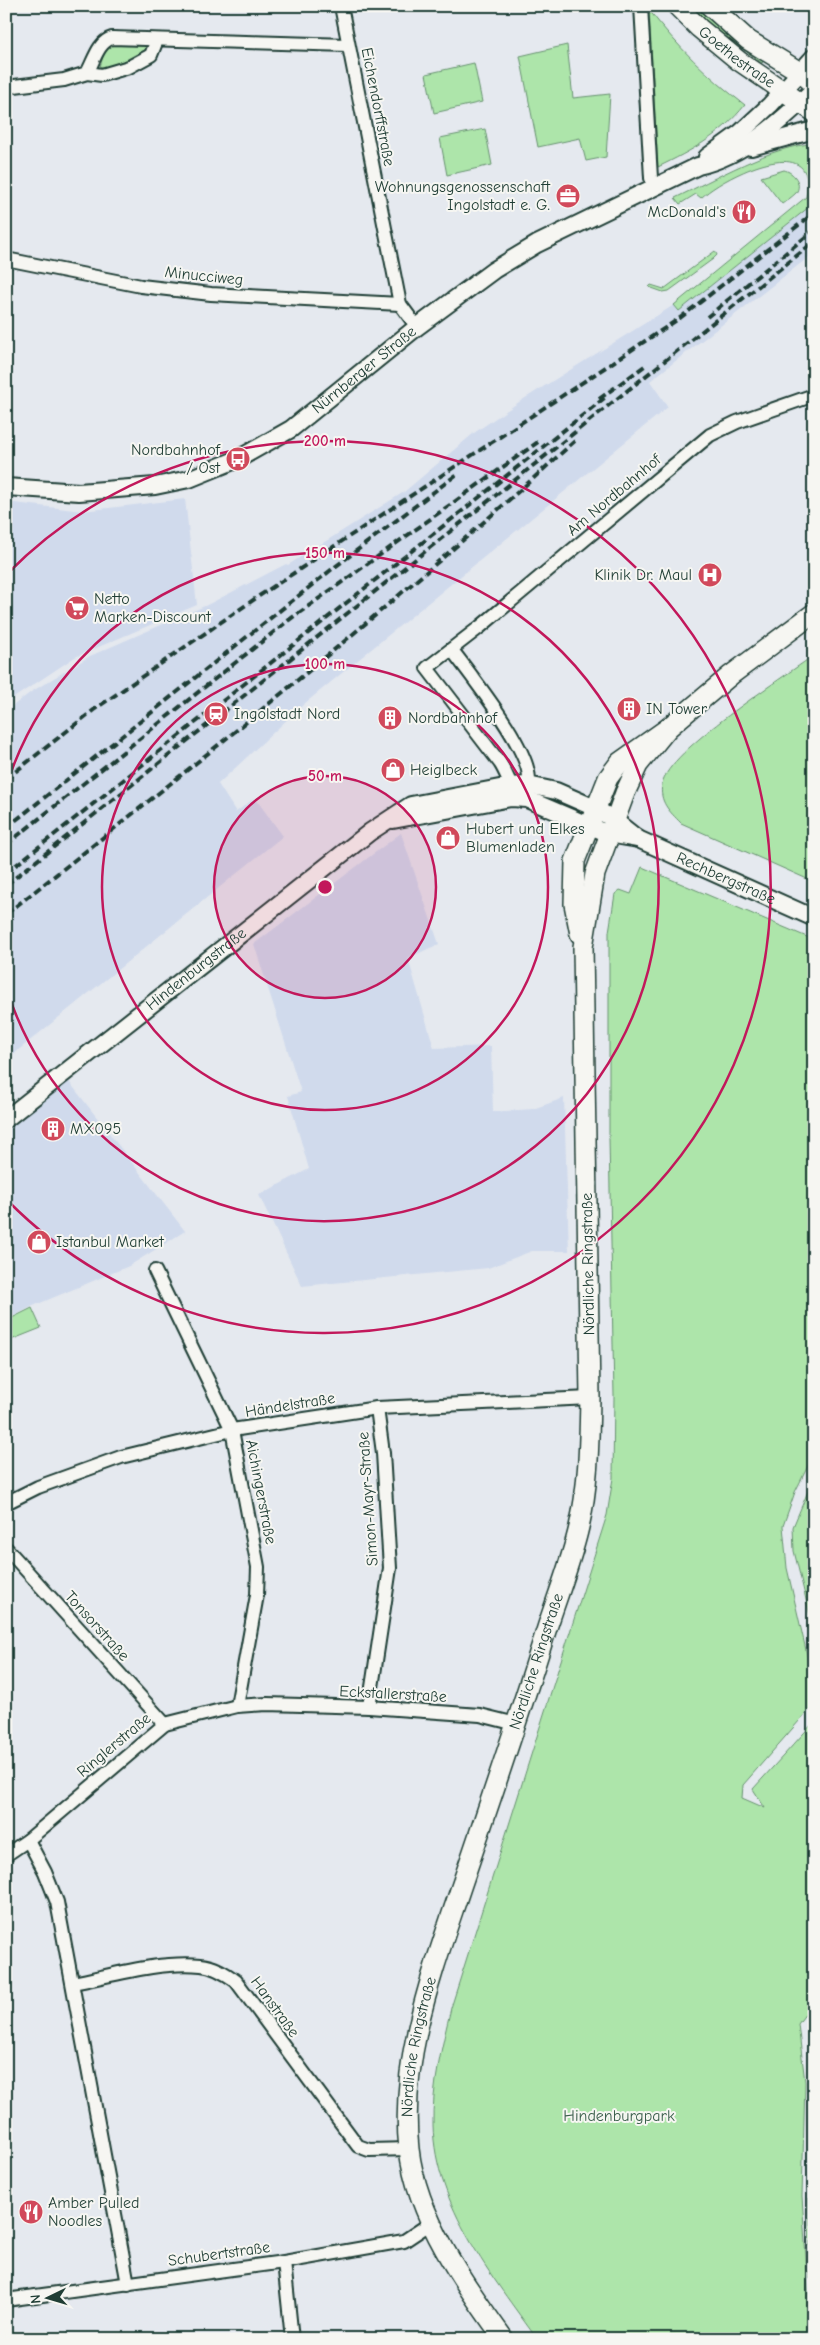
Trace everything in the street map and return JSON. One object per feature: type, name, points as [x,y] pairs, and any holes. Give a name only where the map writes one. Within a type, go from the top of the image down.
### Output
[{"type":"main road","name":"Goethestraße","points":[[677,6],[699,28],[739,61],[785,90],[809,101]]},
{"type":"main road","name":"Goethestraße","points":[[710,6],[748,40],[807,78]]},
{"type":"main road","points":[[668,728],[731,675],[814,613]]},
{"type":"main road","name":"Nördliche Ringstraße","points":[[583,947],[574,904],[574,861],[608,778],[620,762],[668,728]]},
{"type":"main road","name":"Nördliche Ringstraße","points":[[504,2339],[483,2310],[431,2222],[412,2165],[409,2149],[407,2102],[410,2072],[421,2017],[437,1960],[516,1724],[579,1527],[588,1468],[590,1398],[583,947],[595,874],[612,827],[638,765],[668,728]]},
{"type":"street","name":"Eichendorffstraße","points":[[341,6],[400,304],[417,327]]},
{"type":"street","points":[[641,6],[651,178],[654,187]]},
{"type":"street","points":[[87,73],[100,46],[108,39],[348,45]]},
{"type":"street","points":[[6,87],[64,80],[87,73],[102,74],[129,67],[145,60],[151,55],[157,40]]},
{"type":"street","name":"Nürnberger Straße","points":[[698,166],[740,133],[785,90],[807,78],[814,57]]},
{"type":"street","name":"Nürnberger Straße","points":[[6,487],[80,492],[122,490],[172,483],[214,470],[259,449],[290,429],[417,327],[494,270],[537,244],[698,166],[718,160],[739,150],[809,101]]},
{"type":"street","points":[[739,150],[814,130]]},
{"type":"street","name":"Minucciweg","points":[[6,259],[141,286],[211,294],[400,304]]},
{"type":"street","name":"Am Nordbahnhof","points":[[519,789],[427,668],[452,650],[710,435],[737,422],[814,395]]},
{"type":"street","points":[[452,650],[502,720],[521,751],[527,769],[519,789]]},
{"type":"street","name":"Hindenburgstraße","points":[[519,789],[541,803],[588,825],[612,827]]},
{"type":"street","name":"Hindenburgstraße","points":[[6,1119],[370,832],[388,820],[519,789],[556,791],[596,808],[612,827]]},
{"type":"street","name":"Rechbergstraße","points":[[612,827],[814,918]]},
{"type":"street","name":"Aichingerstraße","points":[[155,1270],[232,1430],[258,1567],[257,1595],[237,1706]]},
{"type":"street","name":"Händelstraße","points":[[6,1503],[38,1487],[121,1457],[232,1430],[377,1408],[590,1398]]},
{"type":"street","name":"Simon-Mayr-Straße","points":[[369,1707],[390,1568],[383,1453],[377,1408]]},
{"type":"street","name":"Tonsorstraße","points":[[6,1548],[165,1724]]},
{"type":"street","name":"Eckstallerstraße","points":[[267,1704],[369,1707],[480,1716],[516,1724]]},
{"type":"street","name":"Ringlerstraße","points":[[6,1855],[28,1840],[165,1724],[237,1706],[267,1704]]},
{"type":"street","points":[[28,1840],[45,1872],[57,1902],[128,2284]]},
{"type":"street","name":"Ringlerstraße","points":[[6,1863],[28,1840]]},
{"type":"street","name":"Hanstraße","points":[[73,1983],[166,1966],[202,1965],[220,1970],[236,1981],[241,1987],[358,2146],[369,2150],[409,2149]]},
{"type":"street","name":"Schubertstraße","points":[[6,2300],[284,2262],[404,2241],[431,2222]]},
{"type":"street","points":[[284,2262],[292,2339]]},
{"type":"shaded area","points":[[814,203],[814,253],[650,381],[668,407],[304,704],[218,784],[236,812],[255,798],[283,836],[6,1060],[6,711],[31,692],[90,656],[207,605],[286,564],[288,565],[404,492],[474,433],[519,402],[674,305],[679,311]]},
{"type":"shaded area","points":[[185,499],[197,605],[75,657],[6,703],[6,502],[83,511]]},
{"type":"shaded area","points":[[401,833],[439,944],[408,958],[434,1048],[491,1046],[493,1112],[533,1109],[564,1098],[569,1251],[532,1251],[488,1268],[302,1286],[259,1195],[309,1169],[288,1096],[301,1092],[254,944]]},
{"type":"shaded area","points":[[67,1079],[185,1231],[129,1266],[33,1306],[6,1320],[6,1130]]},
{"type":"green space","points":[[692,6],[698,6],[718,26],[764,60],[762,63],[715,29]]},
{"type":"green space","points":[[649,10],[694,60],[745,105],[716,134],[658,167]]},
{"type":"green space","points":[[112,43],[145,45],[146,48],[139,56],[126,63],[112,67],[100,67],[105,49]]},
{"type":"green space","points":[[567,45],[573,98],[610,94],[606,157],[586,161],[580,138],[538,147],[520,56]]},
{"type":"green space","points":[[474,63],[482,102],[434,113],[426,74]]},
{"type":"green space","points":[[485,129],[492,165],[447,175],[440,138]]},
{"type":"green space","points":[[814,144],[814,203],[679,311],[674,305],[806,197],[806,176],[798,165],[784,161],[747,170],[728,179],[701,198],[696,194],[680,204],[675,198],[762,157],[781,150]]},
{"type":"green space","points":[[784,170],[796,178],[798,189],[796,193],[782,204],[761,177]]},
{"type":"green space","points":[[715,251],[717,255],[713,259],[669,291],[663,292],[649,287],[651,285],[664,289]]},
{"type":"green space","points":[[814,655],[814,882],[681,823],[666,806],[661,790],[669,770],[705,734]]},
{"type":"green space","name":"Hindenburgpark","points":[[642,867],[814,940],[814,1454],[795,1492],[783,1526],[787,1568],[814,1685],[814,1704],[743,1785],[742,1798],[765,1808],[753,1789],[814,1722],[814,2002],[798,2024],[805,2082],[802,2196],[808,2290],[807,2332],[814,2333],[814,2339],[537,2339],[469,2239],[455,2212],[444,2184],[436,2155],[433,2125],[434,2096],[438,2066],[451,2008],[607,1515],[613,1478],[614,1396],[609,1138],[609,932],[615,894],[620,890],[631,894]]},
{"type":"green space","points":[[32,1308],[41,1328],[6,1342],[6,1321]]},
{"type":"green space","points":[[814,1477],[814,1632],[794,1551],[793,1527]]},
{"type":"green space","points":[[809,2198],[814,2199],[814,2279],[810,2279]]},
{"type":"railway","points":[[6,779],[95,709],[259,596],[680,318],[814,213]]},
{"type":"railway","points":[[707,317],[814,230]]},
{"type":"railway","points":[[6,885],[814,242]]},
{"type":"railway","points":[[599,399],[646,365]]},
{"type":"railway","points":[[6,873],[607,396]]},
{"type":"railway","points":[[6,914],[296,682],[438,562],[577,439]]},
{"type":"railway","points":[[6,845],[289,620],[538,442]]},
{"type":"railway","points":[[6,828],[331,570],[456,475]]},
{"type":"place","name":"Wohnungsgenossenschaft Ingolstadt e. G.","points":[[568,196]]},
{"type":"place","name":"McDonald's","points":[[744,212]]},
{"type":"place","name":"Nordbahnhof / Ost","points":[[238,459]]},
{"type":"place","name":"Klinik Dr. Maul","points":[[710,575]]},
{"type":"place","name":"Netto Marken-Discount","points":[[77,608]]},
{"type":"place","name":"IN Tower","points":[[629,709]]},
{"type":"place","name":"Ingolstadt Nord","points":[[216,714]]},
{"type":"place","name":"Nordbahnhof","points":[[390,718]]},
{"type":"place","name":"Heiglbeck","points":[[393,770]]},
{"type":"place","name":"Hubert und Elkes Blumenladen","points":[[448,838]]},
{"type":"place","name":"MX095","points":[[53,1129]]},
{"type":"place","name":"Istanbul Market","points":[[39,1242]]},
{"type":"place","name":"Amber Pulled Noodles","points":[[31,2212]]}]
